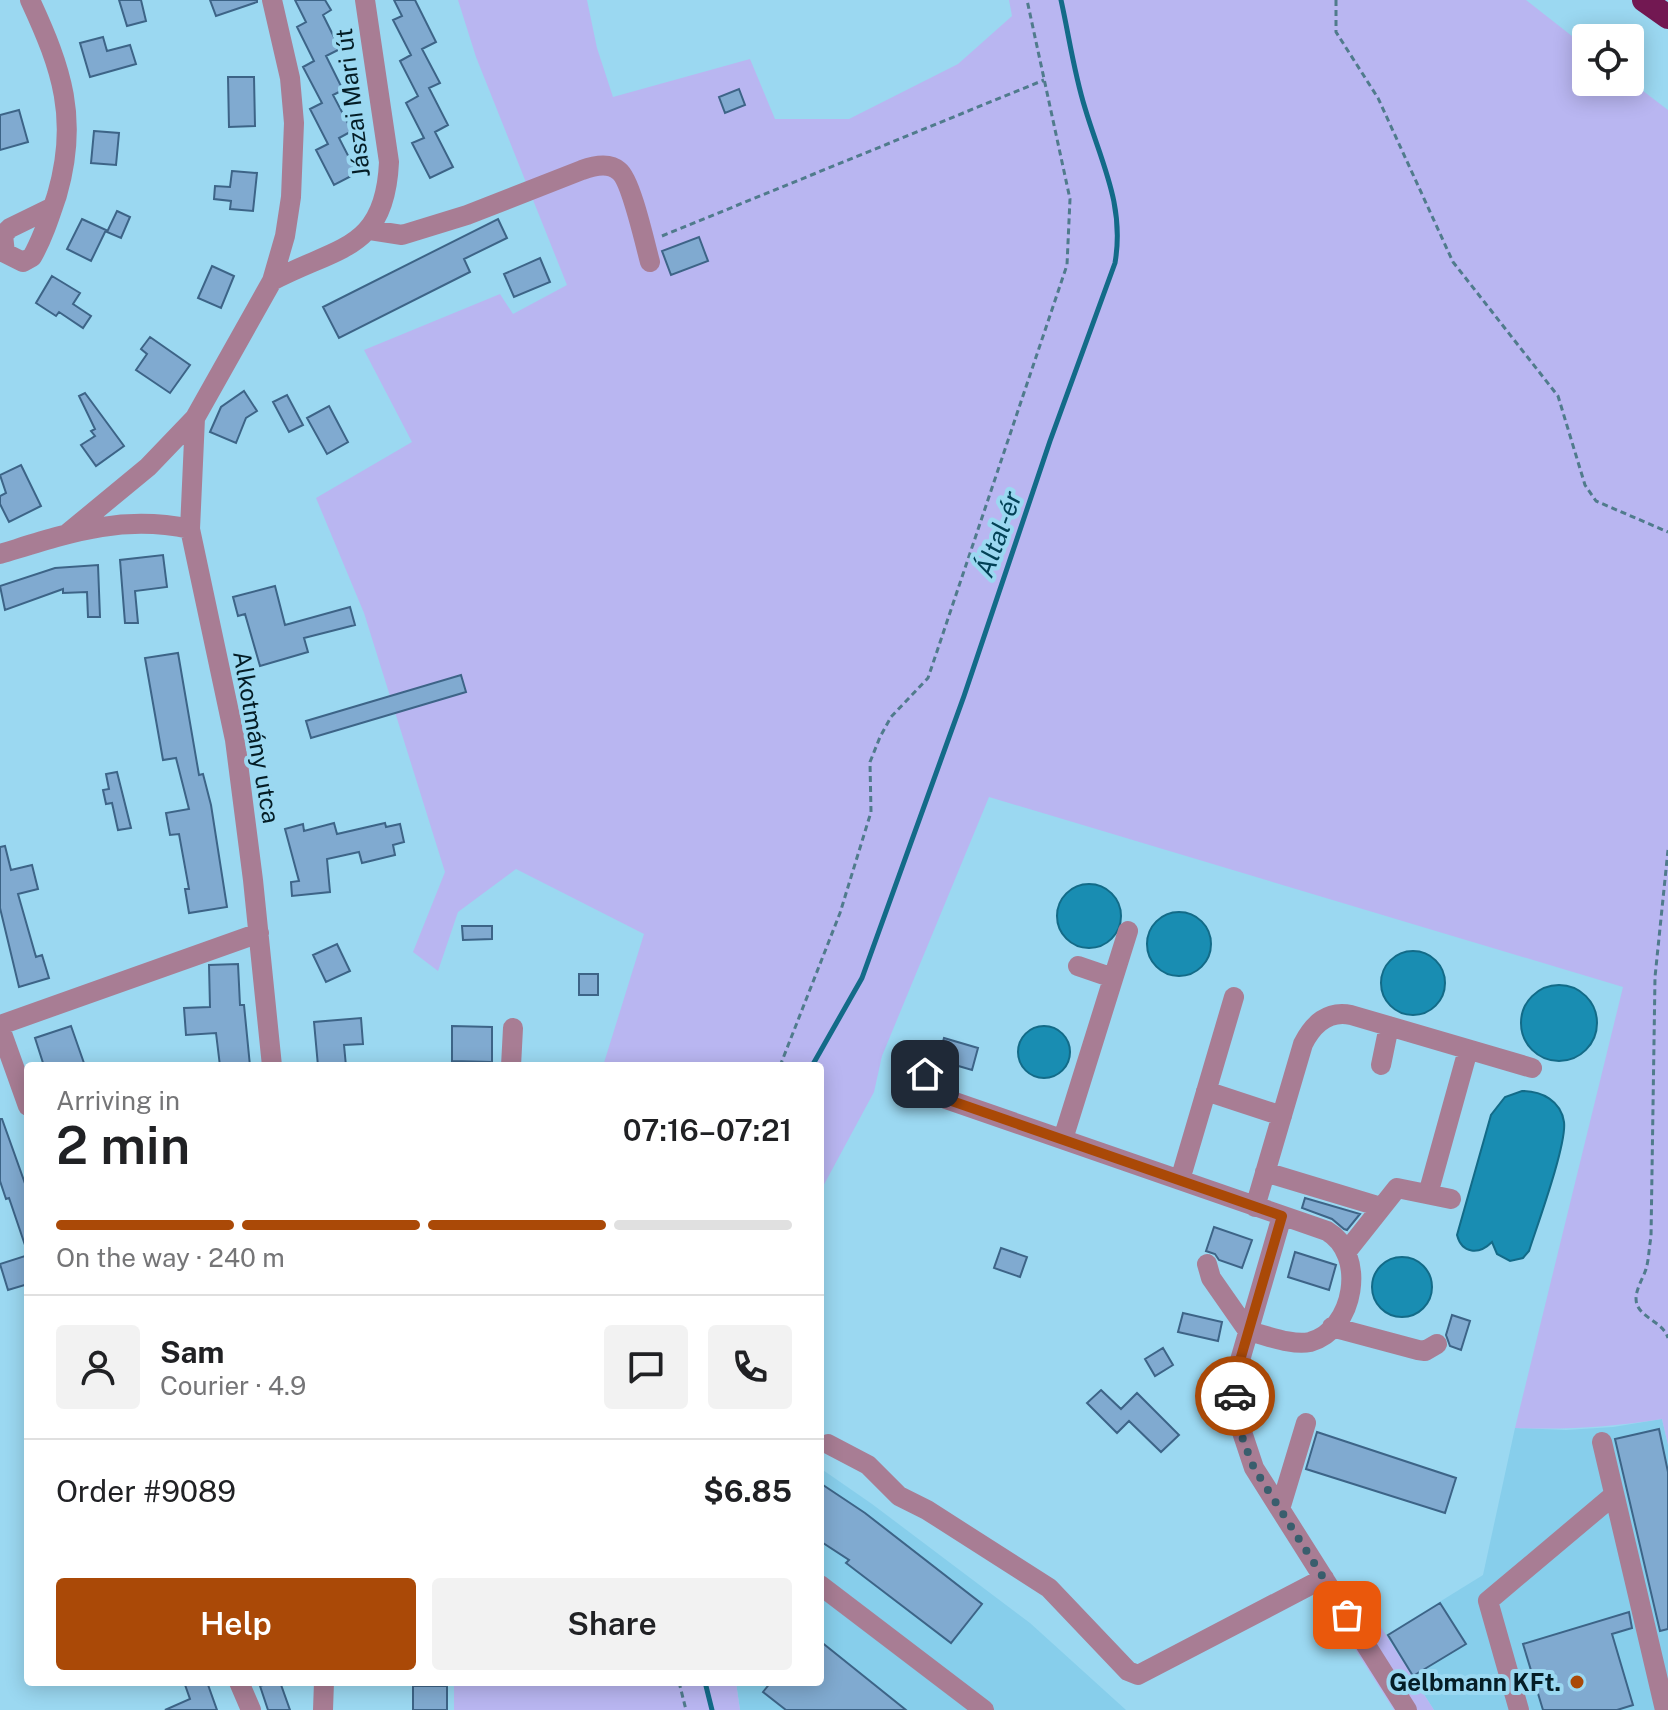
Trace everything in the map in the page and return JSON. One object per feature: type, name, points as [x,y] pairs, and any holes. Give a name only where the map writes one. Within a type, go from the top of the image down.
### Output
[{"type":"highway","points":[[1644,0],[1668,17]]},
{"type":"street","points":[[30,0],[56,60],[68,114],[64,168],[53,207]]},
{"type":"street","points":[[68,533],[148,467],[195,418],[272,281],[285,236],[291,197],[294,123],[290,78],[272,0]]},
{"type":"street","name":"Jászai Mari út","points":[[365,0],[389,162],[383,206],[370,230]]},
{"type":"street","points":[[272,281],[334,254],[370,230],[402,235],[467,215],[595,166],[608,166],[619,171],[628,184],[647,252]]},
{"type":"street","name":"Alkotmány utca","points":[[195,418],[190,529],[235,740],[272,1062]]},
{"type":"street","points":[[0,554],[68,533],[132,522],[190,529]]},
{"type":"street","points":[[1063,1139],[1128,931]]},
{"type":"street","points":[[24,1095],[0,1027],[259,933]]},
{"type":"street","points":[[1078,966],[1113,978]]},
{"type":"street","points":[[1180,1180],[1234,997]]},
{"type":"street","points":[[1255,1207],[1303,1044],[1314,1026],[1333,1015],[1342,1013],[1532,1068]]},
{"type":"street","points":[[1381,1065],[1389,1026]]},
{"type":"street","points":[[511,1062],[513,1028]]},
{"type":"street","points":[[1428,1194],[1468,1050]]},
{"type":"street","points":[[925,1074],[933,1089],[946,1099],[1327,1231],[1339,1239],[1347,1251],[1352,1271],[1349,1294],[1340,1317],[1317,1339],[1305,1343],[1248,1331],[1211,1278],[1207,1264]]},
{"type":"street","points":[[1206,1091],[1282,1116]]},
{"type":"street","points":[[1265,1172],[1381,1207]]},
{"type":"street","points":[[1347,1251],[1397,1188],[1451,1199]]},
{"type":"street","points":[[1282,1216],[1236,1374],[1237,1417],[1254,1468],[1407,1710]]},
{"type":"street","points":[[1332,1327],[1418,1350],[1425,1351],[1437,1344]]},
{"type":"street","points":[[1280,1509],[1306,1423]]},
{"type":"street","points":[[1602,1442],[1665,1710]]},
{"type":"street","points":[[828,1444],[868,1465],[899,1496],[927,1510],[1049,1588],[1119,1663],[1138,1675],[1324,1578]]},
{"type":"street","points":[[1519,1710],[1488,1601],[1614,1495]]},
{"type":"street","points":[[824,1588],[984,1710]]},
{"type":"street","points":[[241,1686],[251,1710]]},
{"type":"street","points":[[323,1710],[324,1686]]},
{"type":"path","points":[[782,1062],[840,913],[871,812],[870,762],[891,717],[928,678],[1067,265],[1070,199],[1027,0]]},
{"type":"path","points":[[1336,0],[1336,32],[1378,98],[1453,262],[1558,396],[1585,485],[1596,501],[1668,532]]},
{"type":"path","points":[[647,252],[1044,80]]},
{"type":"path","points":[[1668,850],[1655,977],[1651,1237],[1646,1270],[1636,1299],[1639,1309],[1666,1332],[1668,1338]]},
{"type":"path","points":[[680,1686],[686,1710]]},
{"type":"shaded area","points":[[458,0],[587,0],[597,48],[613,97],[750,59],[775,119],[849,119],[958,64],[1012,16],[1009,0],[1526,0],[1572,36],[1572,96],[1644,96],[1644,92],[1668,110],[1668,1445],[1662,1419],[1588,1427],[1515,1428],[1623,987],[989,797],[882,1056],[874,1092],[824,1185],[824,1062],[604,1062],[644,934],[516,869],[458,912],[438,971],[413,952],[445,872],[364,613],[316,498],[412,442],[364,350],[500,294],[513,314],[567,285],[476,57]]},
{"type":"shaded area","points":[[1083,884],[1095,884],[1112,893],[1119,904],[1119,928],[1112,939],[1095,948],[1083,948],[1071,943],[1062,934],[1057,922],[1057,910],[1062,898],[1071,889]]},
{"type":"shaded area","points":[[1173,912],[1185,912],[1202,921],[1209,932],[1209,956],[1202,967],[1185,976],[1173,976],[1161,971],[1152,962],[1147,950],[1147,938],[1152,926],[1161,917]]},
{"type":"shaded area","points":[[1407,951],[1419,951],[1436,960],[1443,971],[1443,995],[1436,1006],[1419,1015],[1407,1015],[1395,1010],[1386,1001],[1381,989],[1381,977],[1386,965],[1395,956]]},
{"type":"shaded area","points":[[1567,985],[1580,991],[1591,1002],[1597,1023],[1595,1038],[1580,1055],[1567,1061],[1551,1061],[1538,1055],[1523,1038],[1521,1015],[1527,1002],[1544,987]]},
{"type":"shaded area","points":[[1044,1026],[1063,1033],[1070,1052],[1063,1071],[1044,1078],[1025,1071],[1018,1052],[1025,1033]]},
{"type":"shaded area","points":[[1522,1091],[1543,1095],[1555,1103],[1562,1115],[1564,1133],[1529,1251],[1523,1258],[1510,1261],[1497,1254],[1492,1242],[1477,1251],[1467,1249],[1457,1235],[1491,1115],[1505,1097]]},
{"type":"shaded area","points":[[1402,1257],[1424,1265],[1432,1287],[1424,1309],[1402,1317],[1380,1309],[1372,1287],[1380,1265]]},
{"type":"shaded area","points":[[1662,1419],[1668,1445],[1668,1710],[1434,1710],[1386,1635],[1483,1575],[1515,1428],[1566,1430]]},
{"type":"shaded area","points":[[824,1471],[1030,1623],[1126,1710],[740,1710],[737,1686],[824,1686]]},
{"type":"shaded area","points":[[1377,1621],[1434,1710],[1394,1710],[1350,1641]]},
{"type":"shaded area","points":[[454,1686],[737,1686],[740,1710],[454,1710]]},
{"type":"building","points":[[119,0],[141,0],[146,21],[127,26]]},
{"type":"building","points":[[210,0],[257,0],[257,2],[216,16]]},
{"type":"building","points":[[295,0],[325,0],[331,10],[323,15],[340,49],[326,56],[343,90],[333,95],[352,131],[339,138],[357,173],[334,185],[316,150],[328,144],[310,109],[322,103],[303,67],[314,61],[297,27],[306,22]]},
{"type":"building","points":[[394,0],[415,0],[436,42],[422,49],[440,83],[429,88],[448,125],[435,132],[453,167],[430,178],[412,143],[424,138],[406,103],[418,96],[400,61],[411,55],[393,20],[402,16]]},
{"type":"building","points":[[103,37],[107,51],[130,45],[136,64],[90,77],[80,43]]},
{"type":"building","points":[[228,77],[254,77],[255,126],[229,127]]},
{"type":"building","points":[[739,89],[745,105],[725,113],[719,97]]},
{"type":"building","points":[[19,110],[28,142],[0,150],[0,115]]},
{"type":"building","points":[[94,131],[119,133],[116,165],[91,163]]},
{"type":"building","points":[[232,171],[257,173],[253,211],[230,209],[231,201],[214,199],[215,186],[230,187]]},
{"type":"building","points":[[117,211],[130,217],[121,238],[107,232]]},
{"type":"building","points":[[82,219],[106,230],[91,261],[67,249]]},
{"type":"building","points":[[498,219],[507,238],[464,259],[470,272],[339,338],[323,307]]},
{"type":"building","points":[[699,237],[708,261],[671,275],[662,251]]},
{"type":"building","points":[[540,258],[550,282],[514,297],[504,274]]},
{"type":"building","points":[[212,266],[234,276],[221,308],[198,298]]},
{"type":"building","points":[[52,276],[80,293],[73,304],[91,316],[83,328],[59,312],[56,316],[36,303]]},
{"type":"building","points":[[150,337],[190,365],[170,393],[136,370],[147,354],[141,349]]},
{"type":"building","points":[[244,391],[257,411],[246,418],[236,443],[210,432],[221,407]]},
{"type":"building","points":[[85,393],[124,446],[96,466],[81,445],[95,436],[91,431],[95,429],[79,396]]},
{"type":"building","points":[[287,395],[303,425],[289,432],[273,402]]},
{"type":"building","points":[[329,406],[348,442],[327,454],[307,418]]},
{"type":"building","points":[[21,465],[41,506],[9,522],[0,504],[0,496],[6,493],[0,475]]},
{"type":"building","points":[[163,555],[167,587],[135,591],[138,623],[125,623],[120,560]]},
{"type":"building","points":[[98,565],[100,617],[88,617],[87,592],[63,593],[63,589],[5,610],[0,586],[55,568]]},
{"type":"building","points":[[275,586],[285,625],[350,607],[355,625],[304,638],[308,652],[260,666],[245,614],[238,616],[233,597]]},
{"type":"building","points":[[178,653],[199,775],[203,774],[211,805],[227,907],[189,913],[185,889],[189,889],[179,834],[170,835],[166,813],[189,809],[176,758],[163,760],[145,658]]},
{"type":"building","points":[[461,675],[466,692],[311,738],[306,721]]},
{"type":"building","points":[[117,772],[131,828],[118,830],[112,803],[106,804],[103,790],[109,789],[106,774]]},
{"type":"building","points":[[334,823],[337,834],[385,823],[386,827],[400,824],[404,842],[393,845],[395,855],[362,863],[359,852],[327,859],[330,892],[292,896],[291,882],[299,881],[285,829],[303,824],[304,831]]},
{"type":"building","points":[[5,846],[11,870],[32,865],[38,889],[18,894],[36,957],[42,955],[49,978],[19,987],[0,908],[0,847]]},
{"type":"building","points":[[462,926],[492,926],[492,939],[463,940]]},
{"type":"building","points":[[337,944],[350,971],[326,982],[313,955]]},
{"type":"building","points":[[238,964],[240,1005],[244,1005],[250,1062],[220,1062],[216,1033],[186,1035],[184,1008],[210,1007],[209,965]]},
{"type":"building","points":[[579,974],[598,974],[598,995],[579,995]]},
{"type":"building","points":[[361,1018],[363,1044],[344,1045],[346,1062],[318,1062],[314,1022]]},
{"type":"building","points":[[71,1026],[84,1062],[43,1062],[35,1038]]},
{"type":"building","points":[[452,1026],[492,1027],[492,1062],[452,1061]]},
{"type":"building","points":[[944,1038],[978,1048],[972,1070],[938,1060]]},
{"type":"building","points":[[2,1119],[24,1181],[24,1242],[9,1198],[6,1199],[0,1181]]},
{"type":"building","points":[[1305,1198],[1360,1214],[1347,1230],[1332,1219],[1302,1208]]},
{"type":"building","points":[[1214,1227],[1252,1240],[1242,1268],[1219,1260],[1215,1254],[1206,1251]]},
{"type":"building","points":[[1001,1248],[1027,1257],[1020,1277],[994,1268]]},
{"type":"building","points":[[1295,1252],[1336,1265],[1329,1290],[1288,1277]]},
{"type":"building","points":[[24,1256],[24,1285],[8,1290],[0,1264]]},
{"type":"building","points":[[1183,1313],[1222,1322],[1218,1341],[1178,1332]]},
{"type":"building","points":[[1452,1315],[1470,1321],[1461,1350],[1450,1346],[1446,1335]]},
{"type":"building","points":[[1163,1348],[1173,1365],[1155,1376],[1145,1359]]},
{"type":"building","points":[[1101,1390],[1121,1409],[1137,1393],[1179,1435],[1161,1452],[1129,1421],[1117,1433],[1087,1403]]},
{"type":"building","points":[[1659,1429],[1668,1472],[1668,1629],[1660,1631],[1615,1439]]},
{"type":"building","points":[[1317,1432],[1456,1478],[1445,1513],[1306,1469]]},
{"type":"building","points":[[824,1486],[865,1513],[982,1604],[951,1643],[846,1563],[849,1560],[824,1544]]},
{"type":"building","points":[[1440,1603],[1466,1644],[1413,1676],[1388,1635]]},
{"type":"building","points":[[1629,1612],[1632,1628],[1612,1634],[1633,1705],[1617,1710],[1543,1710],[1523,1644]]},
{"type":"building","points":[[824,1644],[906,1710],[786,1710],[763,1692],[768,1686],[824,1686]]},
{"type":"building","points":[[185,1686],[208,1686],[217,1710],[165,1710],[190,1699]]},
{"type":"building","points":[[260,1686],[281,1686],[290,1710],[268,1710]]},
{"type":"building","points":[[413,1686],[447,1686],[447,1710],[413,1710]]},
{"type":"waterway","name":"Által-ér","points":[[814,1062],[862,978],[1115,263],[1117,222],[1114,203],[1081,95],[1061,0]]},
{"type":"waterway","name":"Által-ér","points":[[706,1686],[712,1710]]},
{"type":"way so far","points":[[1235,1396],[1243,1440],[1254,1468],[1347,1615]]},
{"type":"place","name":"Gelbmann KFt.","points":[[1577,1682]]},
{"type":"route","points":[[925,1074],[933,1089],[946,1099],[1282,1216],[1236,1374],[1235,1396]]}]
